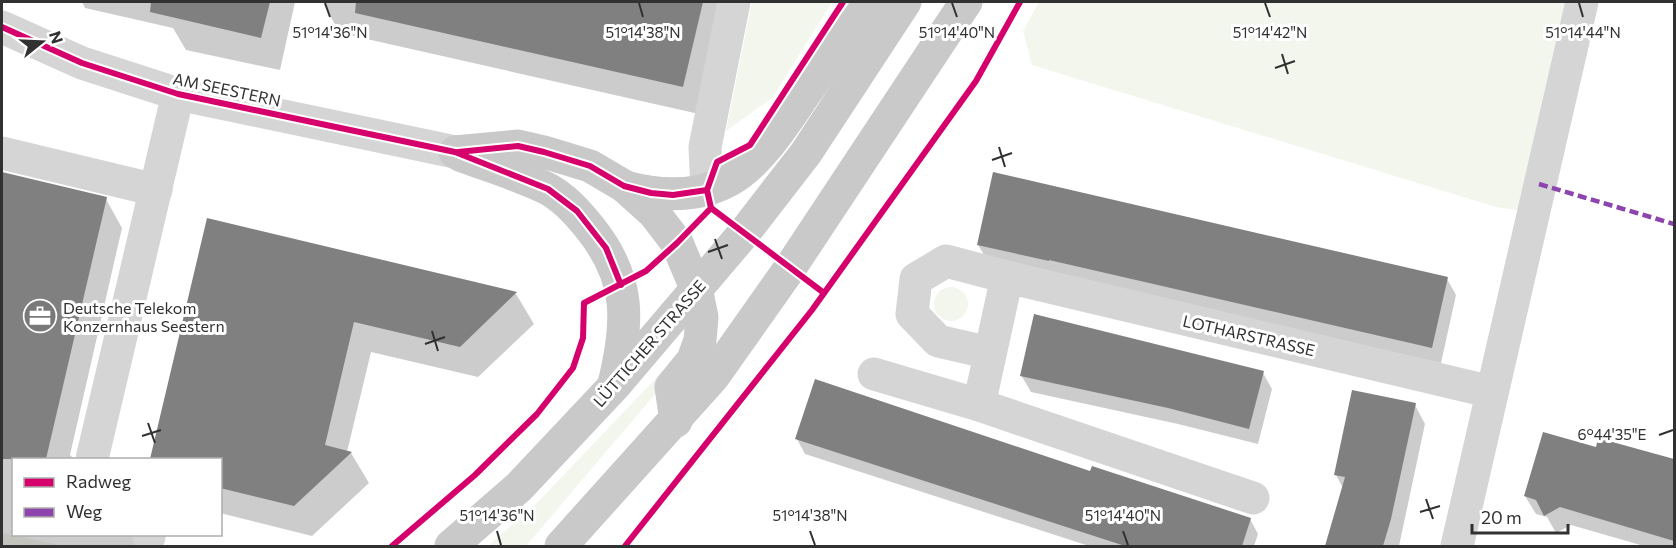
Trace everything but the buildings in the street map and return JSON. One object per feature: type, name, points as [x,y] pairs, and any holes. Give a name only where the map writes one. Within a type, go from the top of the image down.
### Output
[{"type":"main road","points":[[624,186],[651,194],[673,195],[706,190],[729,181],[751,163],[776,134],[870,2]]},
{"type":"main road","name":"LÜTTICHER STRASSE","points":[[451,546],[519,486],[614,386],[744,233],[806,153],[905,2]]},
{"type":"main road","points":[[561,546],[676,421],[713,377],[790,268],[966,2]]},
{"type":"main road","points":[[455,152],[518,147],[590,166],[624,186],[654,213],[677,243],[696,288],[702,317],[700,340],[693,360],[671,387],[676,421]]},
{"type":"main road","points":[[455,152],[548,189],[577,211],[606,248],[621,285],[624,315],[622,351],[614,386]]},
{"type":"street","points":[[706,190],[705,147],[734,2]]},
{"type":"street","points":[[1456,546],[1582,2]]},
{"type":"street","name":"AM SEESTERN","points":[[2,27],[82,63],[178,94],[455,152]]},
{"type":"street","points":[[92,458],[178,94]]},
{"type":"street","points":[[2,153],[156,190]]},
{"type":"street","name":"LOTHARSTRASSE","points":[[990,353],[938,341],[912,314],[916,279],[946,261],[1007,278],[1492,392]]},
{"type":"street","points":[[979,405],[1007,278]]},
{"type":"street","points":[[874,374],[979,405],[1253,498]]},
{"type":"shaded area","points":[[752,2],[832,2],[772,98],[726,131]]},
{"type":"shaded area","points":[[1039,2],[1577,2],[1531,212],[1496,207],[1032,65],[1023,31]]},
{"type":"shaded area","points":[[951,287],[963,292],[968,304],[963,316],[951,321],[939,316],[934,304],[939,292]]},
{"type":"shaded area","points":[[662,372],[668,379],[526,546],[488,546],[534,506]]},
{"type":"shaded area","points":[[2,533],[64,546],[2,546]]},
{"type":"marked path","points":[[1539,184],[1674,224]]},
{"type":"cycle path","points":[[392,546],[475,475],[537,414],[573,368],[583,338],[584,303],[646,271],[711,208],[707,190],[717,162],[750,145],[843,2]]},
{"type":"cycle path","points":[[625,546],[812,310],[976,81],[1020,2]]},
{"type":"cycle path","points":[[2,27],[82,63],[178,94],[455,152],[548,189],[577,211],[606,248],[621,285]]},
{"type":"cycle path","points":[[458,152],[518,146],[590,166],[624,186],[651,193],[673,195],[707,190]]},
{"type":"cycle path","points":[[711,208],[824,293]]},
{"type":"place","name":"Deutsche Telekom Konzernhaus Seestern","points":[[40,316]]}]
